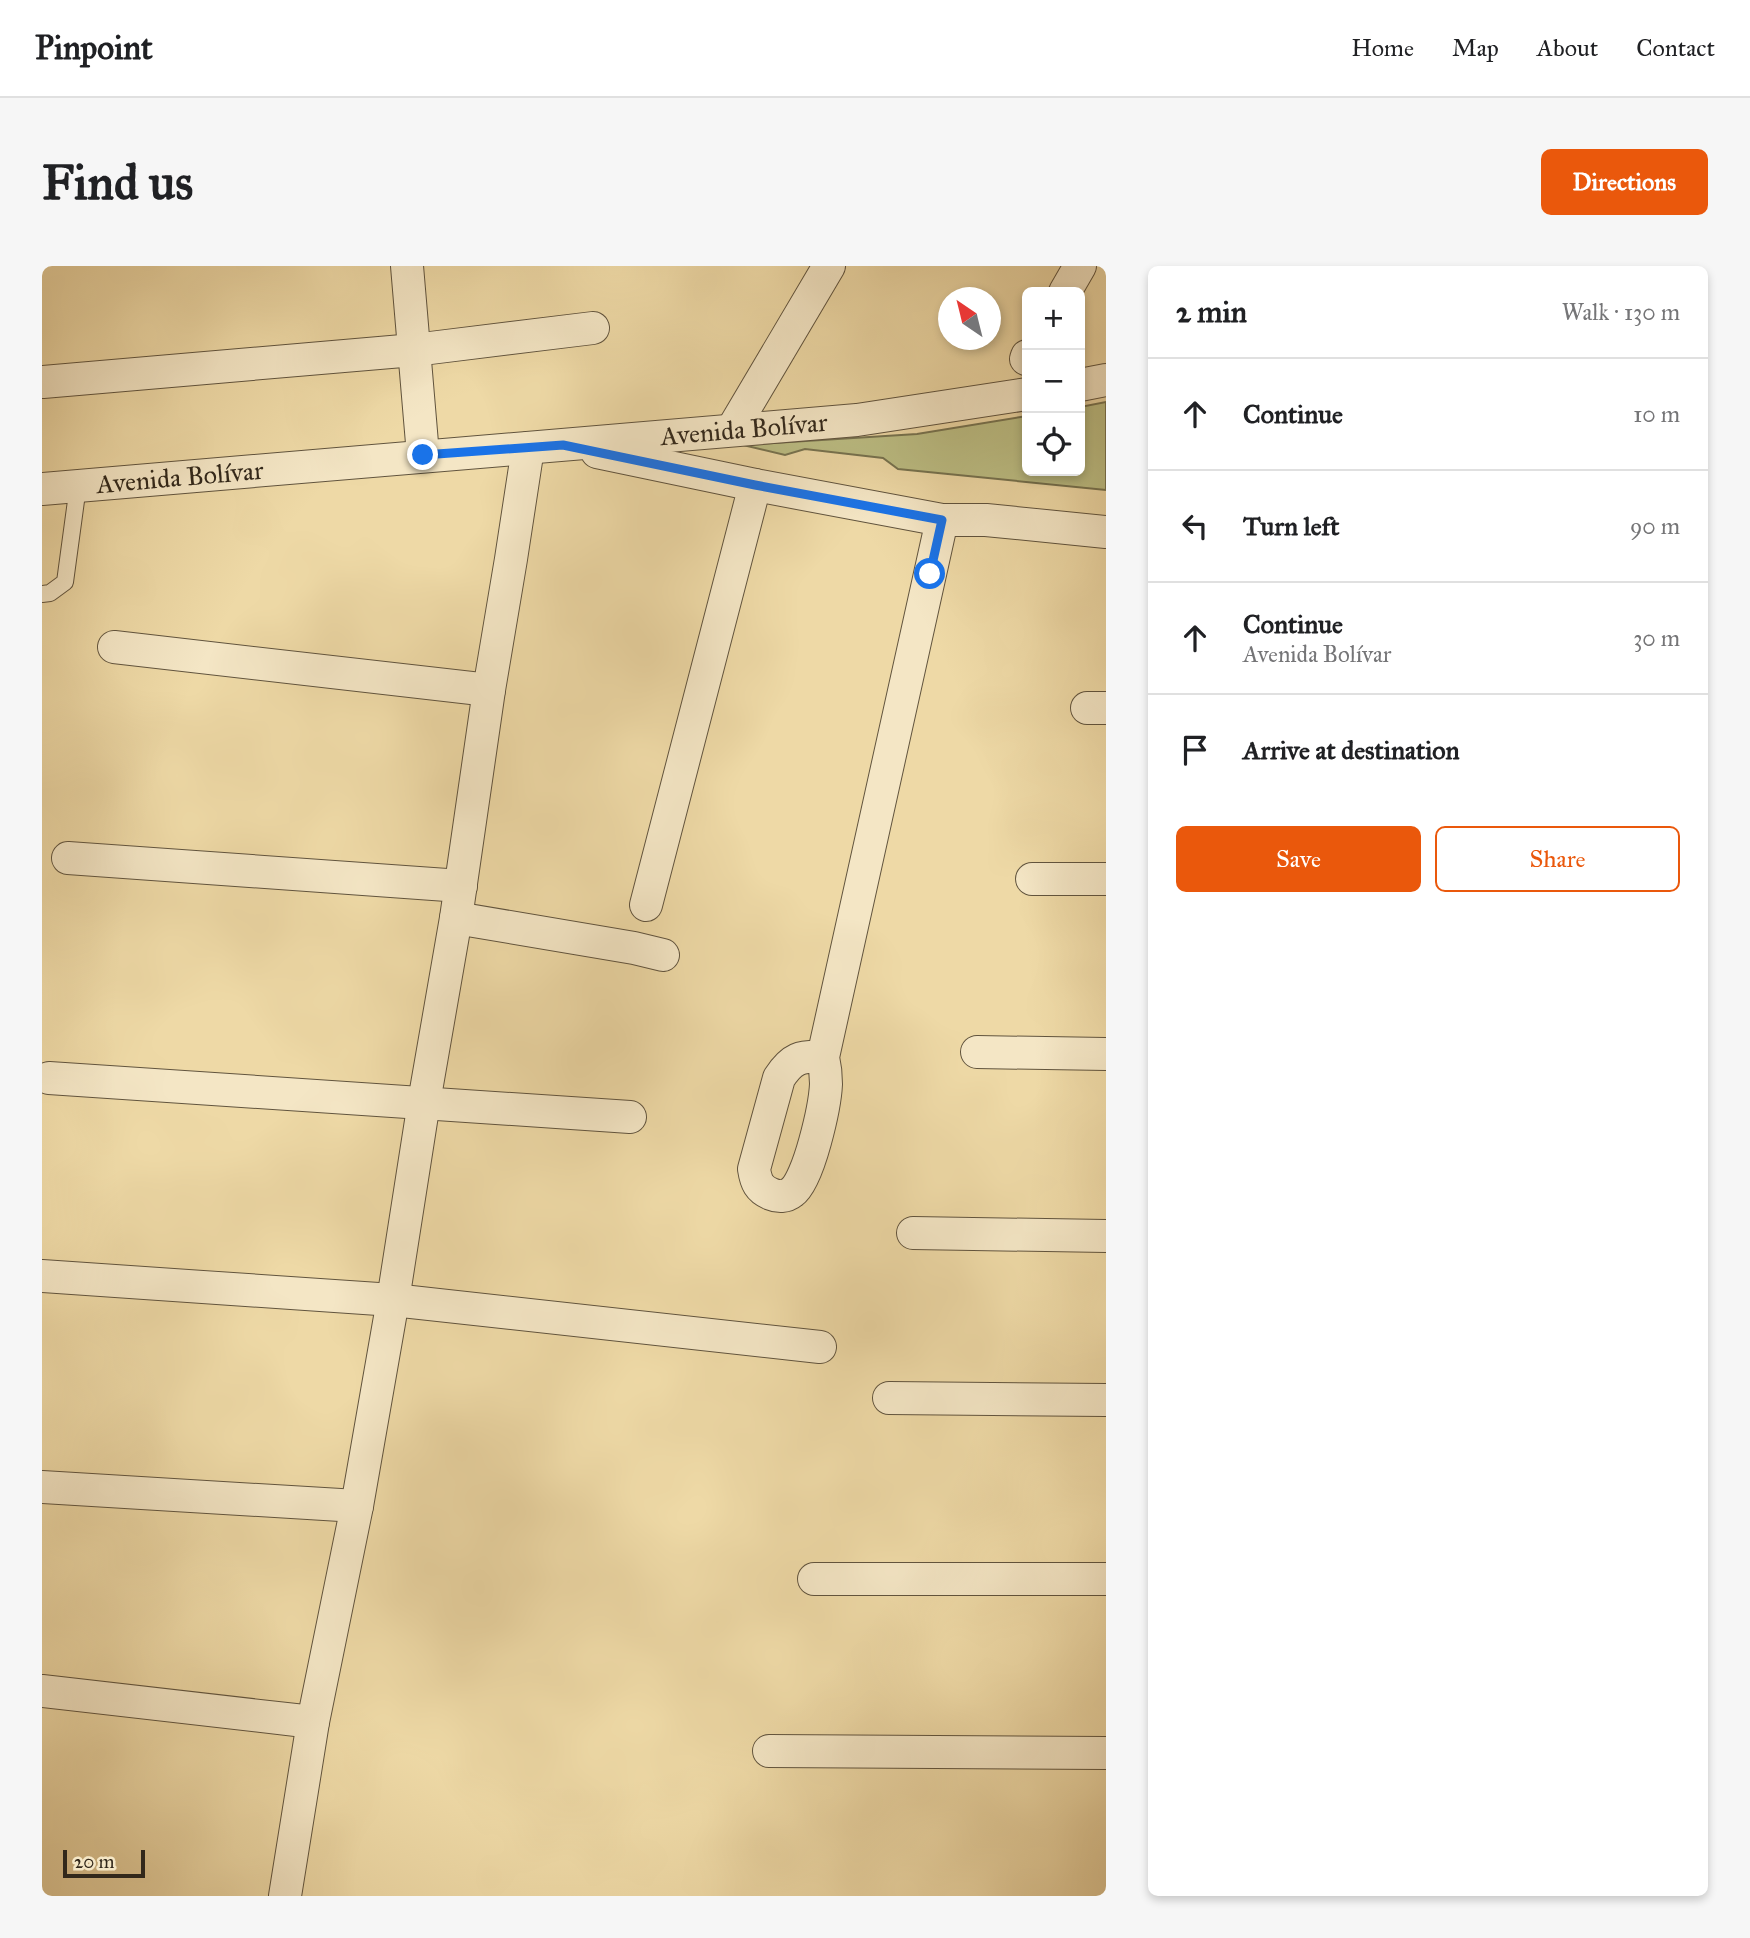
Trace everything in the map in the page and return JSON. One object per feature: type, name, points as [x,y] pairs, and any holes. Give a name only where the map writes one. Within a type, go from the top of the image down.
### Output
[{"type":"street","points":[[407,266],[423,455]]},
{"type":"street","points":[[732,430],[829,266]]},
{"type":"street","points":[[1068,287],[1080,266]]},
{"type":"street","points":[[43,382],[414,350],[593,328]]},
{"type":"street","points":[[1085,384],[1106,380]]},
{"type":"street","name":"Avenida Bolívar","points":[[42,489],[857,420],[1022,395]]},
{"type":"street","points":[[563,445],[942,520],[986,520],[1106,532]]},
{"type":"street","points":[[285,1896],[313,1722],[357,1506],[393,1300],[456,918],[528,448]]},
{"type":"street","points":[[646,905],[755,485]]},
{"type":"street","points":[[823,1057],[942,520]]},
{"type":"street","points":[[114,647],[489,690]]},
{"type":"street","points":[[68,858],[461,886]]},
{"type":"street","points":[[1032,879],[1106,879]]},
{"type":"street","points":[[456,918],[663,955]]},
{"type":"street","points":[[977,1052],[1106,1054]]},
{"type":"street","points":[[49,1078],[629,1117]]},
{"type":"street","points":[[913,1233],[1106,1236]]},
{"type":"street","points":[[42,1276],[393,1300],[820,1347]]},
{"type":"street","points":[[889,1398],[1106,1401]]},
{"type":"street","points":[[42,1487],[357,1506]]},
{"type":"street","points":[[814,1579],[1106,1580]]},
{"type":"street","points":[[42,1691],[313,1722]]},
{"type":"street","points":[[769,1751],[1106,1753]]},
{"type":"lane","points":[[42,594],[50,593],[65,582],[78,486]]},
{"type":"green space","points":[[1106,402],[1106,490],[898,469],[883,458],[805,449],[785,455],[743,445],[917,434],[1022,417],[1022,476],[1085,476],[1085,406]]},
{"type":"route","points":[[423,455],[563,445],[942,520],[930,574]]}]
